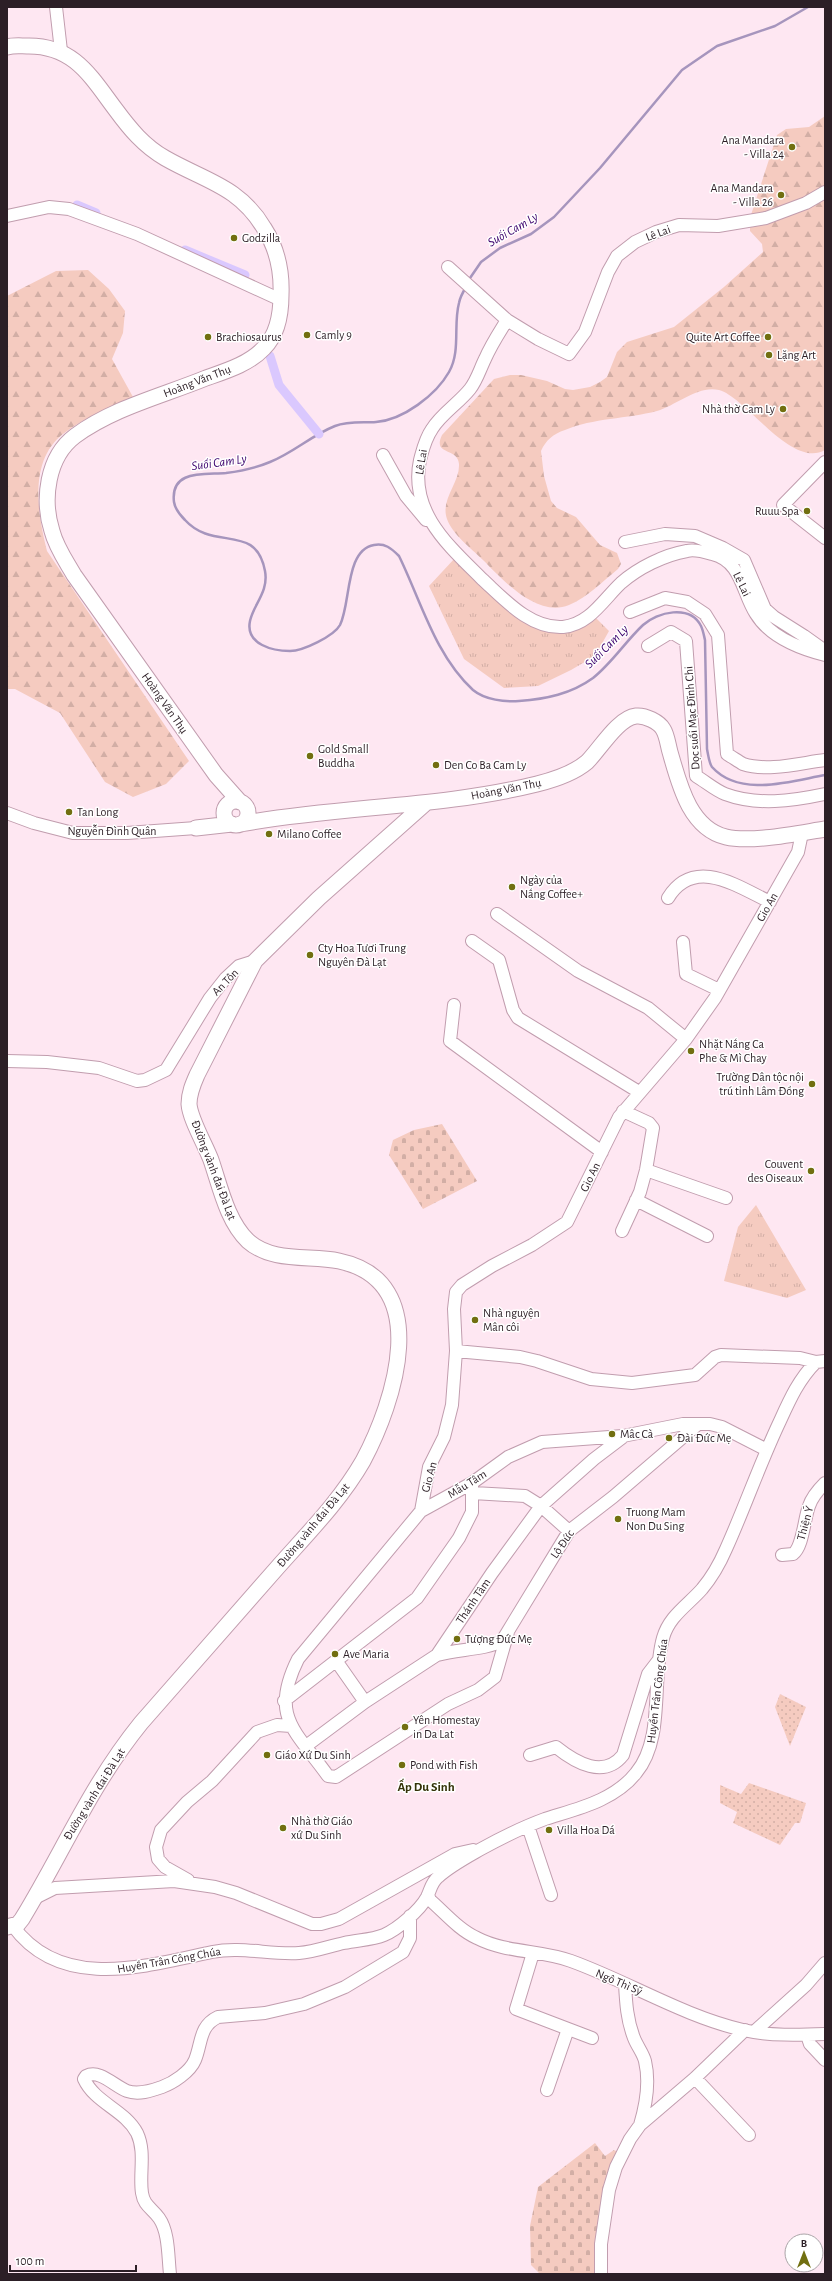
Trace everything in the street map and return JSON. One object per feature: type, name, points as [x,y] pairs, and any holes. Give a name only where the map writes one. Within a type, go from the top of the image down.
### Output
[{"type":"main road","name":"Hoàng Văn Thụ","points":[[7,47],[37,46],[62,51],[76,60],[138,138],[166,158],[205,176],[233,192],[252,210],[266,229],[277,255],[282,279],[281,300],[276,330],[265,347],[253,357],[231,368],[133,406],[98,422],[73,437],[62,451],[52,469],[48,484],[48,510],[52,530],[59,549],[74,575],[216,775],[243,804],[263,813],[284,816]]},
{"type":"main road","name":"Hoàng Văn Thụ","points":[[196,828],[236,824],[284,816],[426,802],[537,784],[564,775],[586,762],[622,722],[636,716],[648,718],[663,728],[679,784],[692,812],[708,828],[725,837],[740,839],[802,833],[825,829]]},
{"type":"main road","name":"Hoàng Văn Thụ","points":[[216,775],[225,795],[225,809]]},
{"type":"main road","points":[[196,828],[214,820],[225,809],[232,802],[243,804],[248,815],[236,824],[226,819],[225,809]]},
{"type":"main road","name":"An Tôn","points":[[254,961],[285,929],[426,802]]},
{"type":"main road","name":"Đường vành đai Đà Lạt","points":[[10,1927],[18,1924],[93,1790],[125,1742],[343,1491],[372,1441],[384,1414],[393,1381],[399,1348],[399,1327],[395,1307],[386,1290],[373,1277],[351,1264],[337,1261],[288,1257],[265,1252],[248,1241],[236,1226],[205,1143],[190,1111],[190,1094],[196,1075],[254,961]]},
{"type":"street","points":[[56,7],[62,51]]},
{"type":"street","name":"Lê Lai","points":[[825,192],[806,203],[766,218],[718,226],[679,225],[656,232],[635,242],[618,256],[608,272],[585,332],[569,354],[538,339],[507,320],[492,343],[470,388],[433,427],[424,442],[418,469],[418,488],[422,504],[435,530],[445,542],[505,601],[523,615],[544,624],[562,627],[580,623],[593,613],[622,582],[653,561],[688,550],[714,554],[732,564],[743,582],[756,615],[771,630],[790,643],[825,655]]},
{"type":"street","points":[[7,216],[49,207],[69,210],[137,234],[281,300]]},
{"type":"street","points":[[448,267],[507,320]]},
{"type":"street","points":[[382,455],[418,513],[435,530]]},
{"type":"street","points":[[825,462],[783,505],[825,538]]},
{"type":"street","points":[[625,542],[664,534],[695,536],[723,548],[744,560],[765,609],[774,617],[825,651]]},
{"type":"street","points":[[630,612],[665,598],[687,602],[705,614],[718,635],[727,754],[743,763],[756,766],[784,766],[823,759]]},
{"type":"street","name":"Dọc suối Mạc Đĩnh Chi","points":[[648,646],[671,632],[686,641],[696,776],[724,793],[746,801],[770,802],[825,794]]},
{"type":"street","points":[[679,784],[696,776]]},
{"type":"street","name":"Nguyễn Đình Quân","points":[[7,813],[34,823],[73,833],[127,833],[196,828]]},
{"type":"street","name":"Gio An","points":[[421,1511],[429,1467],[444,1436],[452,1405],[456,1351],[454,1308],[456,1292],[462,1285],[492,1266],[532,1245],[567,1222],[623,1112],[686,1039],[719,990],[798,852],[802,833]]},
{"type":"street","points":[[668,898],[675,886],[693,878],[709,876],[722,879],[770,902]]},
{"type":"street","points":[[497,914],[578,971],[648,1008],[686,1039]]},
{"type":"street","points":[[472,942],[499,960],[513,1010],[518,1018],[569,1051],[639,1092]]},
{"type":"street","points":[[683,942],[686,974],[719,990]]},
{"type":"street","name":"An Tôn","points":[[7,1061],[47,1062],[99,1068],[137,1081],[146,1080],[166,1070],[210,998],[225,979],[239,966],[254,961]]},
{"type":"street","points":[[454,1005],[450,1041],[602,1152]]},
{"type":"street","points":[[622,1231],[636,1200],[646,1170],[653,1128],[649,1123],[623,1112]]},
{"type":"street","points":[[646,1170],[726,1198]]},
{"type":"street","points":[[636,1200],[707,1236]]},
{"type":"street","points":[[456,1351],[537,1360],[591,1379],[632,1383],[695,1375],[715,1357],[721,1355],[800,1358],[821,1361]]},
{"type":"street","name":"Huyền Trân Công Chúa","points":[[10,1927],[27,1943],[47,1956],[70,1965],[116,1970],[136,1968],[220,1950],[299,1953],[382,1936],[396,1929],[410,1916],[428,1895],[429,1887],[437,1877],[484,1848],[528,1826],[602,1798],[620,1789],[637,1773],[649,1753],[652,1737],[659,1660],[664,1635],[670,1623],[702,1589],[719,1564],[766,1450],[796,1387],[821,1361]]},
{"type":"street","name":"Mẫu Tâm","points":[[508,1632],[495,1677],[478,1690],[448,1704],[336,1777],[328,1776],[292,1726],[285,1711],[284,1701],[291,1672],[298,1659],[421,1511],[472,1488],[508,1457],[542,1442],[624,1436],[683,1424],[710,1424],[722,1426],[766,1450]]},
{"type":"street","name":"Lộ Đức","points":[[437,1655],[495,1645],[502,1641],[569,1531],[612,1497],[697,1425]]},
{"type":"street","name":"Thánh Tâm","points":[[306,1746],[365,1702],[437,1655],[492,1573],[541,1506],[594,1459],[624,1436]]},
{"type":"street","name":"Thiện Ý","points":[[782,1555],[790,1556],[796,1553],[809,1505],[816,1493],[825,1483]]},
{"type":"street","points":[[284,1701],[417,1598],[459,1538],[472,1512],[472,1488],[525,1496],[541,1506],[569,1531]]},
{"type":"street","points":[[530,1756],[556,1747],[579,1761],[597,1768],[617,1763],[624,1755],[648,1674],[659,1660]]},
{"type":"street","points":[[336,1662],[365,1702]]},
{"type":"street","points":[[196,1884],[165,1867],[158,1859],[156,1847],[160,1830],[187,1802],[212,1781],[257,1732],[277,1725],[292,1726]]},
{"type":"street","points":[[528,1826],[551,1895]]},
{"type":"street","points":[[33,1899],[55,1888],[83,1885],[174,1881],[196,1884],[236,1893],[312,1924],[321,1924],[346,1915],[455,1854],[484,1848]]},
{"type":"street","name":"Ngô Thì Sỹ","points":[[428,1895],[430,1900],[476,1938],[496,1946],[554,1956],[572,1962],[669,2004],[750,2031],[807,2035],[825,2034]]},
{"type":"street","points":[[170,2274],[165,2232],[159,2218],[146,2206],[142,2193],[142,2156],[136,2132],[122,2116],[100,2100],[88,2086],[84,2079],[86,2076],[97,2074],[127,2091],[138,2093],[163,2087],[182,2075],[195,2062],[202,2030],[212,2020],[218,2017],[265,2013],[304,2004],[345,1987],[403,1952],[410,1938],[410,1916]]},
{"type":"street","points":[[533,1953],[516,2009],[592,2038]]},
{"type":"street","points":[[640,2125],[750,2031],[806,1986],[825,1963]]},
{"type":"street","points":[[601,2274],[600,2244],[609,2190],[616,2167],[640,2125],[646,2104],[647,2082],[645,2060],[635,2040],[627,2017],[625,1984]]},
{"type":"street","points":[[547,2090],[568,2029]]},
{"type":"street","points":[[807,2035],[810,2044],[825,2060]]},
{"type":"street","points":[[695,2078],[749,2135]]},
{"type":"green space","points":[[825,116],[825,450],[812,453],[798,450],[769,430],[730,395],[719,390],[711,389],[695,393],[657,411],[587,423],[557,433],[550,438],[541,451],[544,476],[551,501],[557,508],[576,517],[600,545],[617,553],[621,564],[618,569],[576,602],[557,608],[533,602],[500,577],[462,541],[449,525],[446,505],[457,478],[459,464],[455,455],[440,446],[442,435],[494,379],[510,375],[521,375],[547,381],[565,389],[573,390],[590,387],[600,382],[607,377],[617,352],[627,342],[674,327],[724,287],[763,252],[762,244],[750,231],[750,218],[777,135],[786,129],[809,127]]},
{"type":"green space","points":[[88,270],[109,289],[125,311],[123,333],[112,359],[133,397],[79,423],[63,434],[52,445],[44,459],[40,473],[38,489],[39,505],[47,551],[189,761],[166,784],[133,797],[105,782],[60,713],[15,689],[7,689],[7,296],[56,271]]},
{"type":"green space","points":[[455,558],[544,627],[594,616],[609,631],[595,656],[571,670],[538,686],[504,688],[464,659],[429,586]]},
{"type":"green space","points":[[442,1124],[477,1181],[423,1209],[389,1155],[393,1140],[414,1130]]},
{"type":"green space","points":[[756,1205],[806,1290],[787,1298],[724,1281],[738,1227]]},
{"type":"green space","points":[[780,1694],[806,1707],[790,1746],[775,1707]]},
{"type":"green space","points":[[749,1783],[806,1803],[800,1823],[795,1823],[780,1845],[733,1823],[737,1812],[720,1803],[720,1785],[741,1794]]},
{"type":"green space","points":[[595,2143],[605,2156],[614,2150],[620,2153],[596,2274],[540,2274],[531,2265],[530,2226],[538,2187]]},
{"type":"waterway","name":"Suối Cam Ly","points":[[468,281],[481,262],[500,248],[531,234],[554,217],[600,168],[682,70],[717,46],[775,26],[808,7]]},
{"type":"waterway","points":[[77,205],[96,213]]},
{"type":"waterway","points":[[185,250],[245,275]]},
{"type":"waterway","name":"Suối Cam Ly","points":[[466,287],[460,299],[457,311],[456,347],[453,364],[443,381],[418,405],[397,417],[386,420],[340,424],[318,434],[278,458],[259,466],[226,473],[199,474],[183,479],[177,484],[174,491],[175,507],[185,520],[196,529],[208,535],[243,542],[253,547],[260,556],[266,579],[263,592],[254,609],[250,621],[252,636],[256,641],[269,648],[290,651],[310,646],[331,634],[340,625],[346,604],[353,567],[358,557],[365,549],[374,545],[388,547],[399,556],[430,627],[448,661],[473,690],[483,696],[495,700],[513,701],[539,699],[558,695],[585,684],[600,672],[636,632],[649,620],[673,612],[682,613],[696,619],[702,628],[705,640],[707,749],[709,761],[712,767],[724,776],[737,782],[751,785],[782,783],[825,775]]},
{"type":"waterway","points":[[270,356],[279,385],[319,434]]},
{"type":"place","name":"Ana Mandara - Villa 24","points":[[792,147]]},
{"type":"place","name":"Ana Mandara - Villa 26","points":[[781,195]]},
{"type":"place","name":"Godzilla","points":[[234,238]]},
{"type":"place","name":"Camly 9","points":[[307,335]]},
{"type":"place","name":"Brachiosaurus","points":[[208,337]]},
{"type":"place","name":"Quite Art Coffee","points":[[768,337]]},
{"type":"place","name":"Lặng Art","points":[[769,355]]},
{"type":"place","name":"Nhà thờ Cam Ly","points":[[783,409]]},
{"type":"place","name":"Ruuu Spa","points":[[807,511]]},
{"type":"place","name":"Gold Small Buddha","points":[[310,756]]},
{"type":"place","name":"Den Co Ba Cam Ly","points":[[436,765]]},
{"type":"place","name":"Tan Long","points":[[69,812]]},
{"type":"place","name":"Milano Coffee","points":[[269,834]]},
{"type":"place","name":"Ngày của Nắng Coffee+","points":[[512,887]]},
{"type":"place","name":"Cty Hoa Tươi Trung Nguyên Đà Lạt","points":[[310,955]]},
{"type":"place","name":"Nhặt Nắng Ca Phe & Mì Chay","points":[[691,1051]]},
{"type":"place","name":"Trường Dân tộc nội trú tỉnh Lâm Đồng","points":[[812,1084]]},
{"type":"place","name":"Couvent des Oiseaux","points":[[811,1171]]},
{"type":"place","name":"Nhà nguyện Mân côi","points":[[475,1320]]},
{"type":"place","name":"Mâc Cà","points":[[612,1434]]},
{"type":"place","name":"Đài Đức Mẹ","points":[[669,1438]]},
{"type":"place","name":"Truong Mam Non Du Sing","points":[[618,1519]]},
{"type":"place","name":"Tượng Đức Mẹ","points":[[457,1639]]},
{"type":"place","name":"Ave Maria","points":[[335,1654]]},
{"type":"place","name":"Yên Homestay in Da Lat","points":[[405,1727]]},
{"type":"place","name":"Giáo Xứ Du Sinh","points":[[267,1755]]},
{"type":"place","name":"Pond with Fish","points":[[402,1765]]},
{"type":"place","name":"Nhà thờ Giáo xứ Du Sinh","points":[[283,1828]]},
{"type":"place","name":"Villa Hoa Dá","points":[[549,1830]]},
{"type":"district","name":"Ấp Du Sinh","points":[[426,1787]]}]
